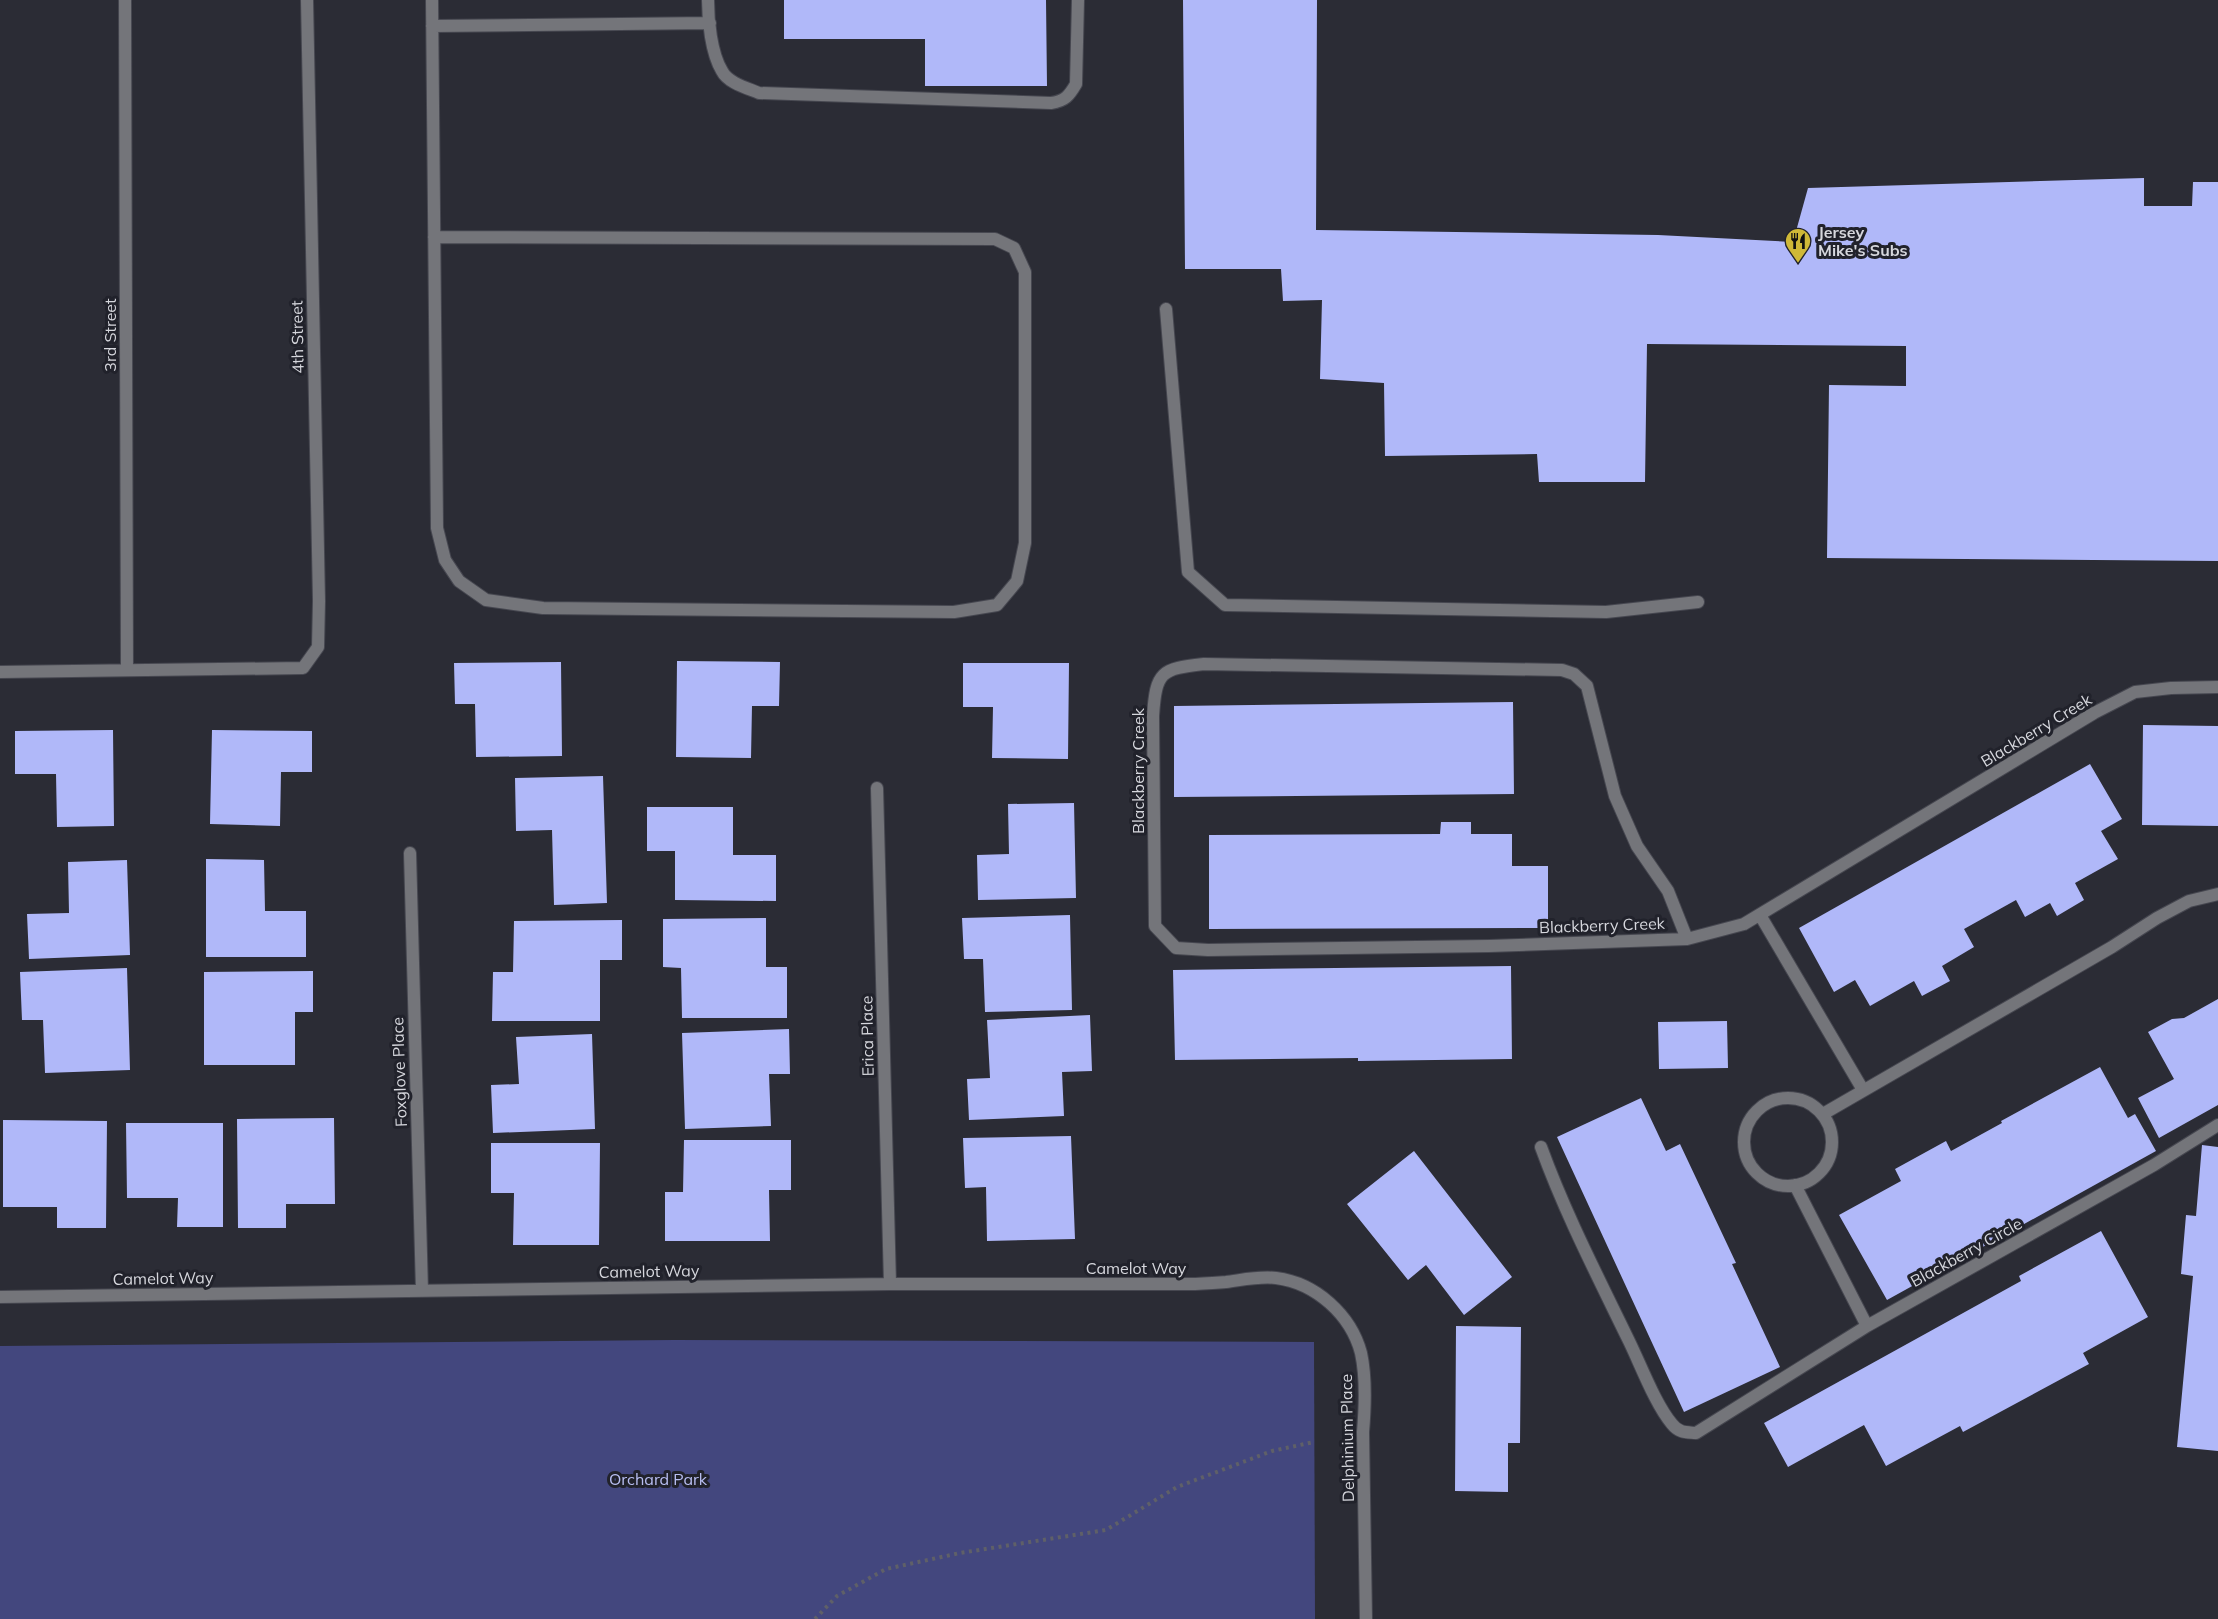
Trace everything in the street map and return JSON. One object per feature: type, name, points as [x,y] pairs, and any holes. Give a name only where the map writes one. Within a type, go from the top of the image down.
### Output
[{"type":"street","name":"3rd Street","points":[[126,0],[127,670]]},
{"type":"street","name":"4th Street","points":[[127,670],[303,668],[318,647],[320,601],[306,0]]},
{"type":"street","points":[[432,0],[432,26],[434,237],[437,528],[444,560],[459,581],[486,600],[543,608],[954,612],[997,605],[1017,581],[1025,543],[1025,272],[1014,248],[995,239],[434,237]]},
{"type":"street","points":[[708,0],[713,44],[722,72],[735,83],[759,93],[1052,103],[1063,102],[1076,84],[1078,0]]},
{"type":"street","points":[[432,26],[710,23]]},
{"type":"street","points":[[1166,309],[1188,572],[1225,605],[1606,612],[1698,602]]},
{"type":"street","name":"Blackberry Creek","points":[[1687,939],[1668,891],[1637,846],[1615,796],[1587,686],[1574,674],[1562,670],[1204,664],[1174,667],[1163,674],[1154,692],[1155,926],[1176,948],[1208,950],[1489,946],[1687,939],[1744,924],[2094,713],[2135,692],[2171,688],[2218,687]]},
{"type":"street","points":[[0,672],[127,670]]},
{"type":"street","name":"Erica Place","points":[[878,788],[890,1284]]},
{"type":"street","name":"Foxglove Place","points":[[410,853],[422,1291]]},
{"type":"street","points":[[1823,1114],[2112,947],[2157,918],[2189,901],[2218,894]]},
{"type":"street","points":[[1760,915],[1863,1090]]},
{"type":"street","points":[[1786,1097],[1800,1099],[1823,1114],[1830,1128],[1832,1143],[1829,1158],[1821,1171],[1809,1181],[1795,1185],[1781,1185],[1767,1181],[1756,1172],[1748,1160],[1744,1147],[1745,1132],[1750,1119],[1759,1108],[1772,1100],[1786,1097]]},
{"type":"street","name":"Blackberry Circle","points":[[1867,1326],[2154,1165],[2218,1125]]},
{"type":"street","points":[[1541,1147],[1553,1179],[1650,1386],[1672,1424],[1680,1432],[1696,1433],[1867,1326],[1795,1185]]},
{"type":"street","name":"Camelot Way","points":[[0,1297],[890,1284],[1189,1284],[1275,1278],[1298,1282]]},
{"type":"street","name":"Delphinium Place","points":[[1298,1282],[1321,1296],[1337,1310],[1353,1330],[1361,1355],[1365,1411],[1363,1444],[1366,1619]]},
{"type":"path","points":[[815,1619],[837,1596],[886,1569],[960,1553],[1106,1530],[1177,1487],[1272,1451],[1314,1442]]},
{"type":"green space","name":"Orchard Park","points":[[674,1340],[1314,1342],[1315,1619],[0,1619],[0,1346]]},
{"type":"building","points":[[784,0],[1046,0],[1047,86],[925,86],[925,39],[784,39]]},
{"type":"building","points":[[1183,0],[1317,0],[1316,230],[1658,235],[1793,242],[1808,188],[2144,178],[2144,206],[2192,206],[2193,182],[2218,182],[2218,561],[1827,558],[1829,385],[1906,386],[1906,346],[1647,344],[1645,482],[1539,482],[1537,454],[1385,456],[1384,383],[1320,379],[1322,300],[1283,301],[1281,269],[1185,269]]},
{"type":"building","points":[[677,661],[780,662],[779,706],[752,706],[751,758],[676,757]]},
{"type":"building","points":[[561,662],[562,756],[476,757],[475,704],[455,704],[454,663]]},
{"type":"building","points":[[963,663],[1069,663],[1068,759],[992,758],[993,707],[963,707]]},
{"type":"building","points":[[1513,702],[1514,794],[1174,797],[1174,706]]},
{"type":"building","points":[[2143,725],[2218,726],[2218,826],[2142,825]]},
{"type":"building","points":[[113,730],[114,826],[57,827],[56,774],[15,774],[15,731]]},
{"type":"building","points":[[212,730],[312,731],[312,772],[281,772],[280,826],[210,824]]},
{"type":"building","points":[[2090,764],[2122,819],[2101,831],[2118,859],[2075,883],[2084,900],[2057,916],[2050,903],[2025,917],[2016,900],[1964,929],[1974,947],[1942,966],[1950,981],[1922,996],[1914,981],[1870,1006],[1855,980],[1834,992],[1799,928]]},
{"type":"building","points":[[603,776],[607,903],[554,905],[552,830],[516,831],[515,778]]},
{"type":"building","points":[[1074,803],[1076,898],[978,900],[977,855],[1009,854],[1008,804]]},
{"type":"building","points":[[647,807],[733,807],[733,855],[776,855],[776,901],[675,900],[675,851],[647,851]]},
{"type":"building","points":[[1441,822],[1471,822],[1471,834],[1512,834],[1512,866],[1548,866],[1548,928],[1209,929],[1209,835],[1440,834]]},
{"type":"building","points":[[206,859],[264,860],[265,911],[306,911],[306,957],[206,957]]},
{"type":"building","points":[[127,860],[130,955],[29,959],[27,914],[69,913],[68,862]]},
{"type":"building","points":[[1070,915],[1072,1010],[985,1012],[983,959],[964,959],[962,918]]},
{"type":"building","points":[[766,918],[766,967],[787,967],[787,1018],[682,1018],[681,968],[663,967],[663,919]]},
{"type":"building","points":[[622,920],[622,960],[600,960],[600,1021],[492,1021],[493,972],[513,972],[514,921]]},
{"type":"building","points":[[1511,966],[1512,1059],[1175,1060],[1173,970]]},
{"type":"building","points":[[127,968],[130,1070],[45,1073],[43,1020],[22,1020],[20,972]]},
{"type":"building","points":[[313,971],[313,1012],[295,1012],[295,1065],[204,1065],[204,972]]},
{"type":"building","points":[[2218,999],[2218,1105],[2159,1138],[2138,1098],[2174,1079],[2148,1032],[2172,1019],[2184,1018]]},
{"type":"building","points":[[1090,1015],[1092,1071],[1062,1072],[1064,1116],[969,1120],[967,1079],[990,1078],[987,1020]]},
{"type":"building","points":[[1727,1021],[1728,1068],[1659,1069],[1658,1022]]},
{"type":"building","points":[[789,1029],[790,1074],[769,1074],[771,1126],[685,1129],[682,1033]]},
{"type":"building","points":[[592,1034],[595,1129],[493,1133],[491,1085],[519,1084],[516,1037]]},
{"type":"building","points":[[2100,1067],[2128,1118],[2135,1114],[2156,1151],[1887,1300],[1839,1215],[1901,1181],[1895,1169],[1946,1141],[1951,1151]]},
{"type":"building","points":[[1641,1098],[1666,1151],[1680,1144],[1736,1263],[1732,1264],[1780,1367],[1684,1412],[1557,1137]]},
{"type":"building","points":[[334,1118],[335,1204],[286,1204],[286,1228],[238,1228],[237,1119]]},
{"type":"building","points":[[3,1120],[107,1121],[106,1228],[57,1228],[57,1207],[3,1207]]},
{"type":"building","points":[[126,1123],[223,1123],[223,1227],[177,1227],[178,1198],[127,1198]]},
{"type":"building","points":[[1071,1136],[1075,1239],[987,1241],[986,1187],[965,1188],[963,1138]]},
{"type":"building","points":[[684,1140],[791,1140],[791,1190],[769,1190],[770,1241],[665,1241],[665,1192],[683,1192]]},
{"type":"building","points":[[491,1143],[600,1143],[599,1245],[513,1245],[514,1193],[491,1193]]},
{"type":"building","points":[[2202,1145],[2218,1147],[2218,1451],[2177,1447],[2193,1276],[2181,1274],[2186,1215],[2196,1216]]},
{"type":"building","points":[[1414,1151],[1512,1277],[1464,1315],[1426,1265],[1408,1280],[1347,1204]]},
{"type":"building","points":[[2101,1231],[2148,1317],[2083,1353],[2089,1364],[1963,1432],[1960,1426],[1886,1466],[1864,1425],[1788,1467],[1764,1423],[2021,1281],[2019,1276]]},
{"type":"building","points":[[1456,1326],[1521,1327],[1520,1443],[1508,1443],[1508,1492],[1455,1491]]},
{"type":"place","name":"Jersey Mike's Subs","points":[[1798,264]]}]
